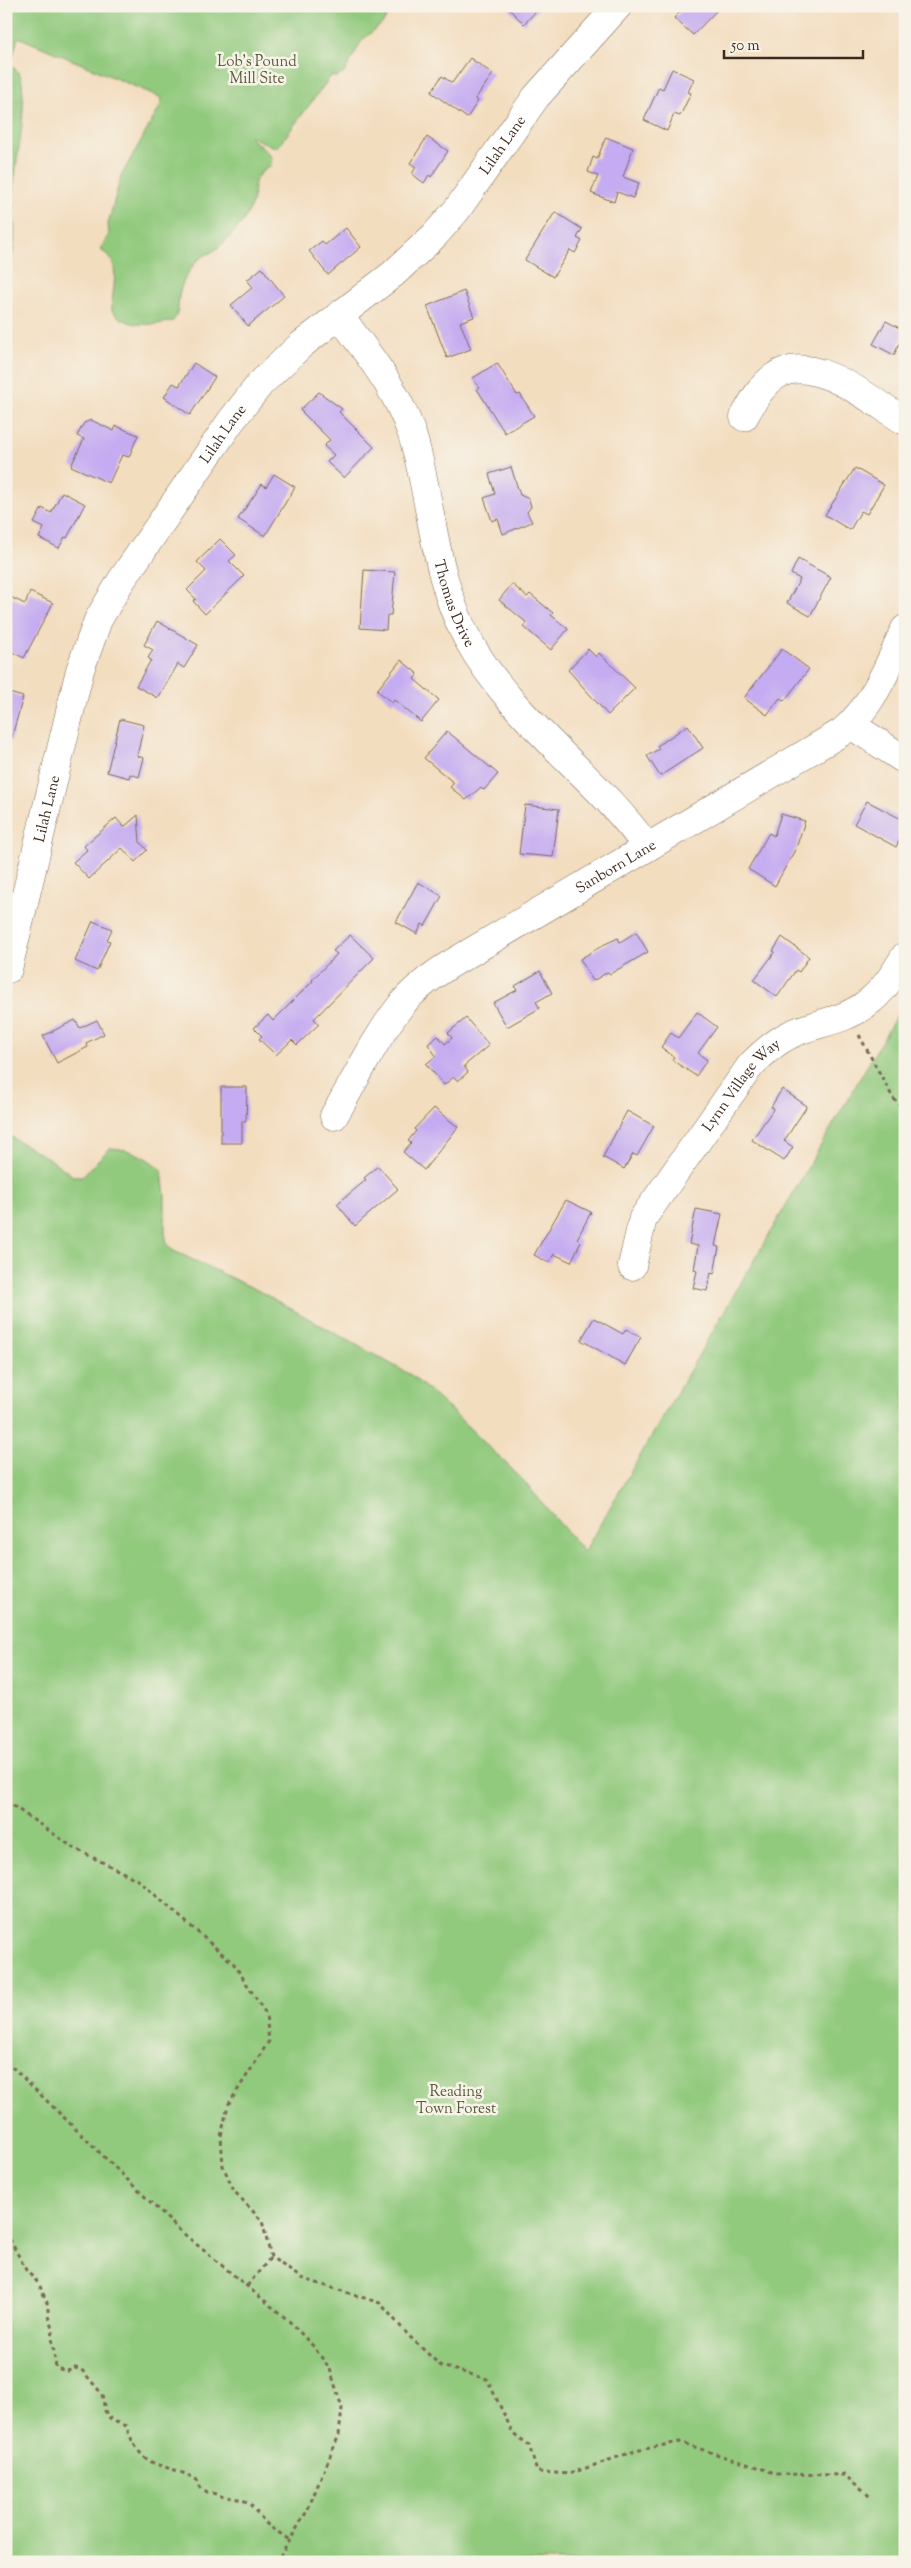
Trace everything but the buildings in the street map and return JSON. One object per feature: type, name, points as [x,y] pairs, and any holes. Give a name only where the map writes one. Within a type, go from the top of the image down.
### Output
[{"type":"street","name":"Lilah Lane","points":[[8,969],[80,670],[98,620],[121,581],[231,421],[260,384],[280,363],[393,274],[439,231],[456,211],[536,97],[618,6]]},
{"type":"street","name":"Thomas Drive","points":[[339,315],[387,382],[410,428],[418,452],[439,562],[447,590],[467,637],[514,707],[613,804],[647,847]]},
{"type":"street","points":[[744,417],[758,394],[773,377],[786,371],[801,369],[828,376],[905,421]]},
{"type":"street","name":"Sanborn Lane","points":[[334,1116],[390,1021],[402,1004],[423,984],[448,965],[824,744],[851,725],[872,697],[905,629]]},
{"type":"street","points":[[851,725],[905,760]]},
{"type":"street","name":"Lynn Village Way","points":[[632,1266],[640,1226],[648,1209],[751,1065],[786,1036],[848,1015],[877,996],[905,956]]},
{"type":"path","points":[[848,1015],[893,1098],[905,1110]]},
{"type":"path","points":[[6,1801],[74,1848],[138,1880],[234,1964],[266,2014],[269,2041],[228,2105],[221,2136],[223,2166],[234,2191],[262,2221],[271,2257],[301,2278],[380,2303],[409,2336],[441,2366],[487,2379],[513,2433],[529,2446],[536,2472],[569,2474],[635,2451],[679,2442],[778,2474],[844,2475],[872,2498]]},
{"type":"path","points":[[6,2061],[151,2204],[248,2286],[313,2346],[330,2369],[342,2408],[339,2435],[330,2462],[307,2511],[277,2562]]},
{"type":"path","points":[[6,2232],[26,2270],[39,2284],[48,2305],[48,2316],[53,2332],[56,2368],[68,2371],[75,2368],[81,2369],[88,2376],[102,2394],[105,2411],[111,2420],[126,2426],[141,2456],[155,2464],[169,2467],[192,2477],[207,2493],[214,2492],[223,2497],[236,2497],[250,2503],[266,2523],[290,2541]]},
{"type":"path","points":[[248,2286],[271,2257]]},
{"type":"green space","name":"Lob's Pound Mill Site","points":[[6,6],[393,6],[383,23],[362,40],[344,73],[336,77],[331,76],[277,148],[249,136],[272,159],[270,167],[259,175],[254,184],[253,200],[249,212],[225,241],[215,250],[198,260],[191,269],[181,288],[177,312],[173,321],[148,325],[132,323],[118,317],[112,311],[114,270],[108,255],[100,250],[109,234],[108,224],[121,176],[160,107],[162,98],[18,37],[10,67],[16,70],[22,80],[23,117],[13,200],[13,250],[6,276]]},
{"type":"green space","name":"Reading Town Forest","points":[[905,1001],[905,2562],[6,2562],[6,1134],[50,1159],[73,1176],[82,1176],[110,1148],[132,1152],[156,1165],[162,1170],[165,1197],[165,1233],[167,1243],[172,1250],[257,1290],[411,1375],[455,1414],[522,1479],[584,1552]]}]
